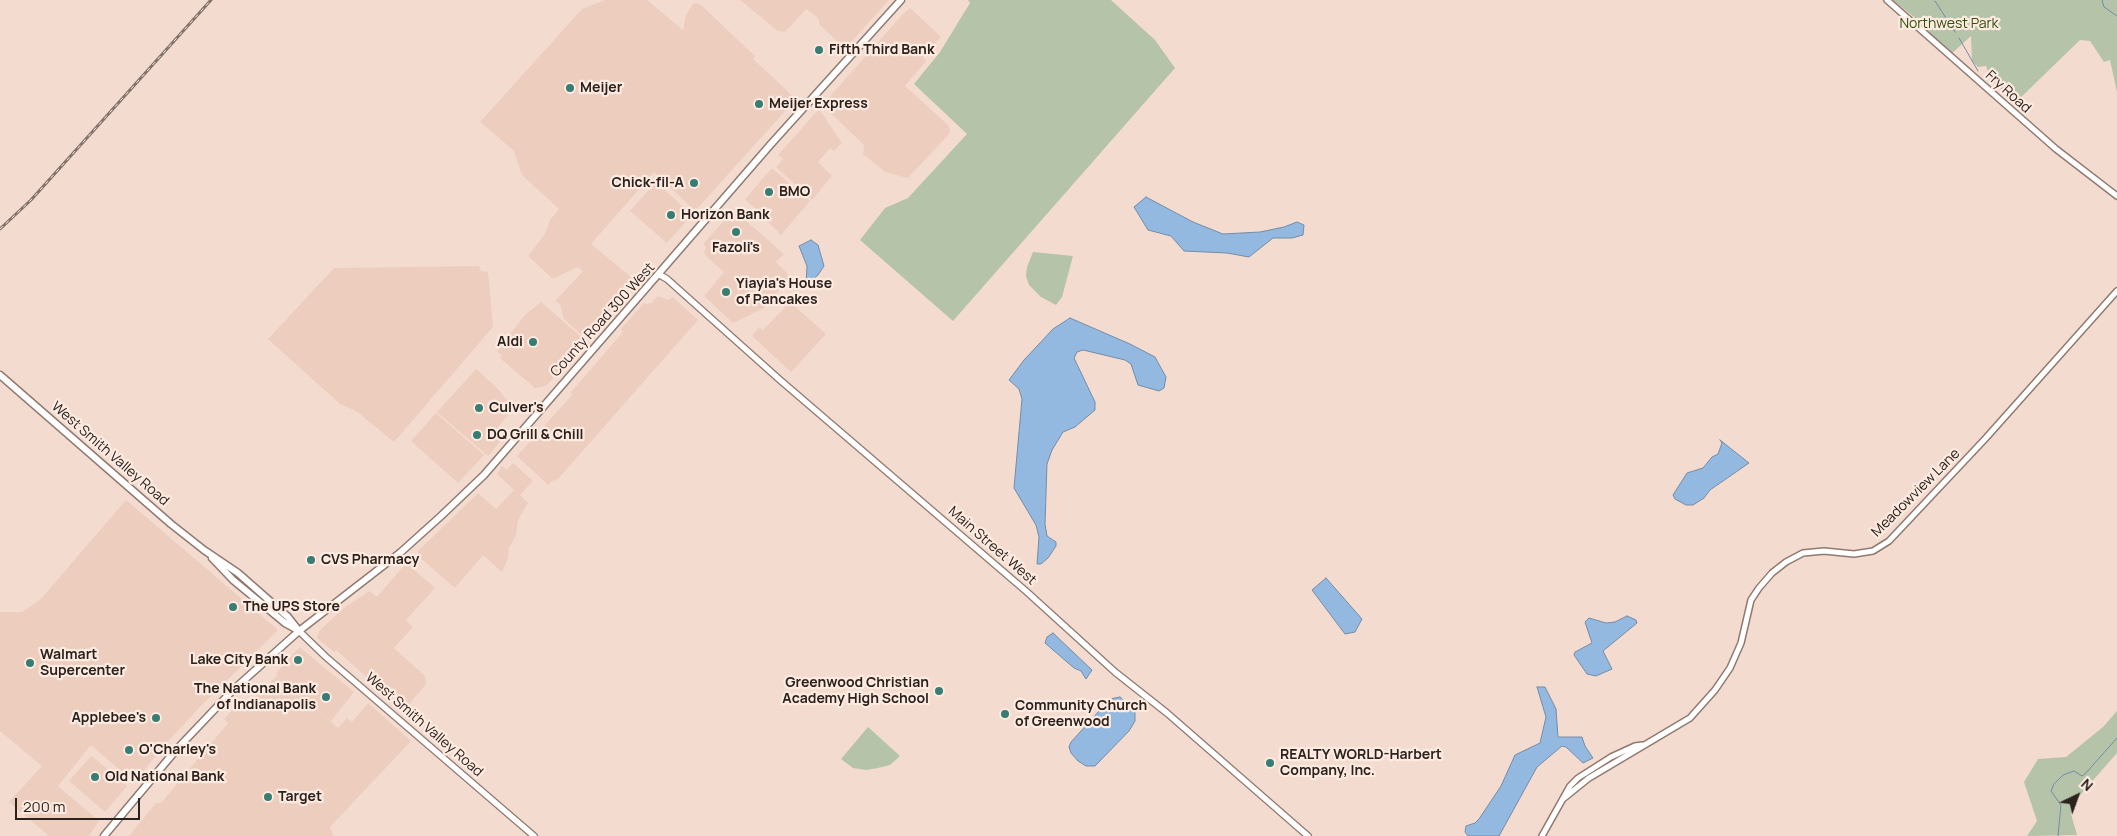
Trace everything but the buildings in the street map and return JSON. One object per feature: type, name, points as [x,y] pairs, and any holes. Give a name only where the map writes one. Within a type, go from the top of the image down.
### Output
[{"type":"main road","name":"County Road 300 West","points":[[104,836],[208,714],[299,631],[398,554],[471,488],[660,275],[771,144],[901,0]]},
{"type":"main road","name":"Main Street West","points":[[660,275],[667,279],[780,380],[1026,592],[1115,672],[1167,713],[1308,836]]},
{"type":"main road","name":"West Smith Valley Road","points":[[0,375],[119,477],[151,508],[204,550],[233,580],[285,623],[299,631],[328,659],[534,836]]},
{"type":"street","name":"Fry Road","points":[[1887,0],[2056,149],[2117,196]]},
{"type":"street","name":"Meadowview Lane","points":[[1542,836],[1570,786],[1611,757],[1635,746],[1642,746],[1690,718],[1715,690],[1730,668],[1741,643],[1751,600],[1758,588],[1772,573],[1786,562],[1803,553],[1836,551],[1854,554],[1873,551],[1888,541],[1984,439],[2117,291]]},
{"type":"shaded area","points":[[605,0],[647,0],[683,30],[686,15],[693,4],[701,5],[755,56],[753,59],[796,99],[695,211],[654,172],[591,244],[636,281],[586,339],[564,319],[560,304],[555,301],[583,271],[577,267],[553,279],[528,256],[545,234],[550,220],[559,209],[522,175],[514,151],[480,122],[582,9]]},
{"type":"shaded area","points":[[740,0],[889,0],[845,49],[819,24],[819,19],[806,9],[784,32],[778,31]]},
{"type":"shaded area","points":[[910,8],[940,36],[923,57],[926,61],[905,86],[948,125],[950,130],[949,134],[908,178],[885,172],[863,154],[864,145],[827,110],[824,103]]},
{"type":"shaded area","points":[[819,109],[842,143],[834,151],[830,148],[818,162],[832,176],[812,200],[776,167],[783,159],[778,155]]},
{"type":"shaded area","points":[[772,168],[810,201],[781,235],[745,199]]},
{"type":"shaded area","points":[[656,182],[692,215],[667,243],[630,211]]},
{"type":"shaded area","points":[[736,212],[784,254],[776,262],[787,273],[788,280],[764,308],[733,323],[704,296],[724,272],[704,253],[706,247],[703,244],[731,213],[734,215]]},
{"type":"shaded area","points":[[479,266],[481,271],[488,272],[493,327],[394,442],[356,411],[340,404],[268,339],[334,268]]},
{"type":"shaded area","points":[[658,296],[668,300],[673,297],[698,320],[558,479],[548,485],[517,456],[572,395],[571,392],[623,332],[621,329],[644,303],[652,303]]},
{"type":"shaded area","points":[[541,302],[586,341],[546,386],[535,388],[500,358],[502,356],[497,351],[524,316]]},
{"type":"shaded area","points":[[790,302],[826,334],[791,372],[752,336],[759,327],[763,330]]},
{"type":"shaded area","points":[[476,369],[496,387],[514,408],[492,434],[500,442],[488,456],[437,412]]},
{"type":"shaded area","points":[[436,413],[484,455],[458,483],[411,441]]},
{"type":"shaded area","points":[[513,463],[533,481],[520,495],[528,503],[518,520],[516,535],[509,548],[508,559],[502,572],[483,555],[455,588],[418,556],[418,551],[478,493],[496,509],[514,490],[497,474],[502,466],[507,470]]},
{"type":"shaded area","points":[[126,500],[278,630],[199,708],[160,750],[136,781],[130,779],[91,745],[58,786],[99,821],[89,836],[47,836],[9,802],[42,766],[0,731],[0,612],[22,612],[40,600]]},
{"type":"shaded area","points":[[406,563],[435,588],[406,620],[413,627],[394,648],[425,676],[426,684],[404,710],[336,650],[334,652],[317,638],[319,631],[344,608],[369,591],[377,597]]},
{"type":"shaded area","points":[[299,648],[354,692],[331,721],[308,701],[338,728],[347,718],[352,722],[368,703],[411,741],[330,827],[334,836],[129,836],[156,803],[161,803],[228,723],[224,719],[241,701],[248,703],[278,675],[276,674],[286,661]]},
{"type":"shaded area","points":[[91,756],[127,786],[105,812],[69,781]]},
{"type":"green space","points":[[968,0],[1111,0],[1155,40],[1175,68],[953,321],[860,240],[885,208],[908,198],[967,134],[914,84],[940,52],[970,3]]},
{"type":"green space","name":"Northwest Park","points":[[1893,0],[2117,0],[2117,92],[2110,60],[2104,62],[2090,41],[2080,40],[2016,102],[1991,80],[1986,66],[1978,67],[1972,61],[1971,36],[1950,55],[1915,25],[1919,21]]},
{"type":"green space","points":[[1033,252],[1073,256],[1062,297],[1056,305],[1041,297],[1029,285],[1026,276],[1027,267]]},
{"type":"green space","points":[[2117,711],[2117,753],[2075,801],[2071,814],[2077,835],[2027,836],[2037,821],[2024,782],[2038,759],[2066,757],[2103,727]]},
{"type":"green space","points":[[868,727],[900,756],[890,765],[866,770],[853,768],[841,759]]},
{"type":"water","points":[[1146,197],[1193,222],[1223,234],[1260,232],[1297,222],[1304,225],[1303,235],[1292,238],[1273,238],[1249,257],[1227,253],[1184,251],[1171,236],[1148,230],[1134,207]]},
{"type":"water","points":[[811,240],[818,245],[824,266],[818,275],[806,285],[807,266],[799,246]]},
{"type":"water","points":[[1070,318],[1155,357],[1166,377],[1164,388],[1159,391],[1138,385],[1131,364],[1125,360],[1083,350],[1077,352],[1074,358],[1095,402],[1095,410],[1075,427],[1063,432],[1052,450],[1047,464],[1045,524],[1047,536],[1056,542],[1056,546],[1048,558],[1041,564],[1037,564],[1039,537],[1036,525],[1014,488],[1022,399],[1019,389],[1009,380],[1024,360],[1053,329]]},
{"type":"water","points":[[1720,440],[1749,463],[1710,490],[1704,498],[1693,505],[1686,505],[1675,499],[1673,495],[1687,473],[1703,468],[1712,457],[1718,454],[1722,443]]},
{"type":"water","points":[[1326,578],[1362,619],[1355,632],[1345,634],[1312,590]]},
{"type":"water","points":[[1627,616],[1636,620],[1637,623],[1603,651],[1612,669],[1596,676],[1587,674],[1574,655],[1575,652],[1592,643],[1585,622],[1589,618],[1606,623],[1615,622]]},
{"type":"water","points":[[1053,633],[1092,670],[1086,679],[1081,671],[1074,668],[1045,643],[1047,637]]},
{"type":"water","points":[[1537,687],[1545,687],[1556,709],[1558,737],[1582,737],[1585,746],[1593,758],[1583,763],[1566,747],[1562,746],[1537,767],[1499,836],[1468,836],[1465,832],[1466,826],[1475,823],[1479,819],[1501,786],[1515,755],[1540,743],[1546,717]]},
{"type":"water","points":[[1120,697],[1135,711],[1135,721],[1129,731],[1095,766],[1086,766],[1071,753],[1069,747],[1071,742],[1110,699]]},
{"type":"waterway","points":[[2102,0],[2104,7],[2117,16]]},
{"type":"waterway","points":[[1935,1],[1955,32]]},
{"type":"waterway","points":[[1959,38],[1978,71]]},
{"type":"waterway","points":[[2058,836],[2061,805],[2051,791],[2054,784],[2063,775],[2074,771],[2082,776],[2085,774],[2117,738]]},
{"type":"railway","points":[[0,229],[31,200],[211,0]]},
{"type":"place","name":"Fifth Third Bank","points":[[819,50]]},
{"type":"place","name":"Meijer","points":[[570,88]]},
{"type":"place","name":"Meijer Express","points":[[759,104]]},
{"type":"place","name":"Chick-fil-A","points":[[694,183]]},
{"type":"place","name":"BMO","points":[[769,192]]},
{"type":"place","name":"Horizon Bank","points":[[671,215]]},
{"type":"place","name":"Fazoli's","points":[[736,232]]},
{"type":"place","name":"Yiayia's House of Pancakes","points":[[726,292]]},
{"type":"place","name":"Aldi","points":[[533,342]]},
{"type":"place","name":"Culver's","points":[[479,408]]},
{"type":"place","name":"DQ Grill & Chill","points":[[477,435]]},
{"type":"place","name":"CVS Pharmacy","points":[[311,560]]},
{"type":"place","name":"The UPS Store","points":[[233,607]]},
{"type":"place","name":"Lake City Bank","points":[[298,660]]},
{"type":"place","name":"Walmart Supercenter","points":[[30,663]]},
{"type":"place","name":"Greenwood Christian Academy High School","points":[[939,691]]},
{"type":"place","name":"The National Bank of Indianapolis","points":[[326,697]]},
{"type":"place","name":"Community Church of Greenwood","points":[[1005,714]]},
{"type":"place","name":"Applebee's","points":[[156,718]]},
{"type":"place","name":"O'Charley's","points":[[129,750]]},
{"type":"place","name":"REALTY WORLD-Harbert Company, Inc.","points":[[1270,763]]},
{"type":"place","name":"Old National Bank","points":[[95,777]]},
{"type":"place","name":"Target","points":[[268,797]]}]
